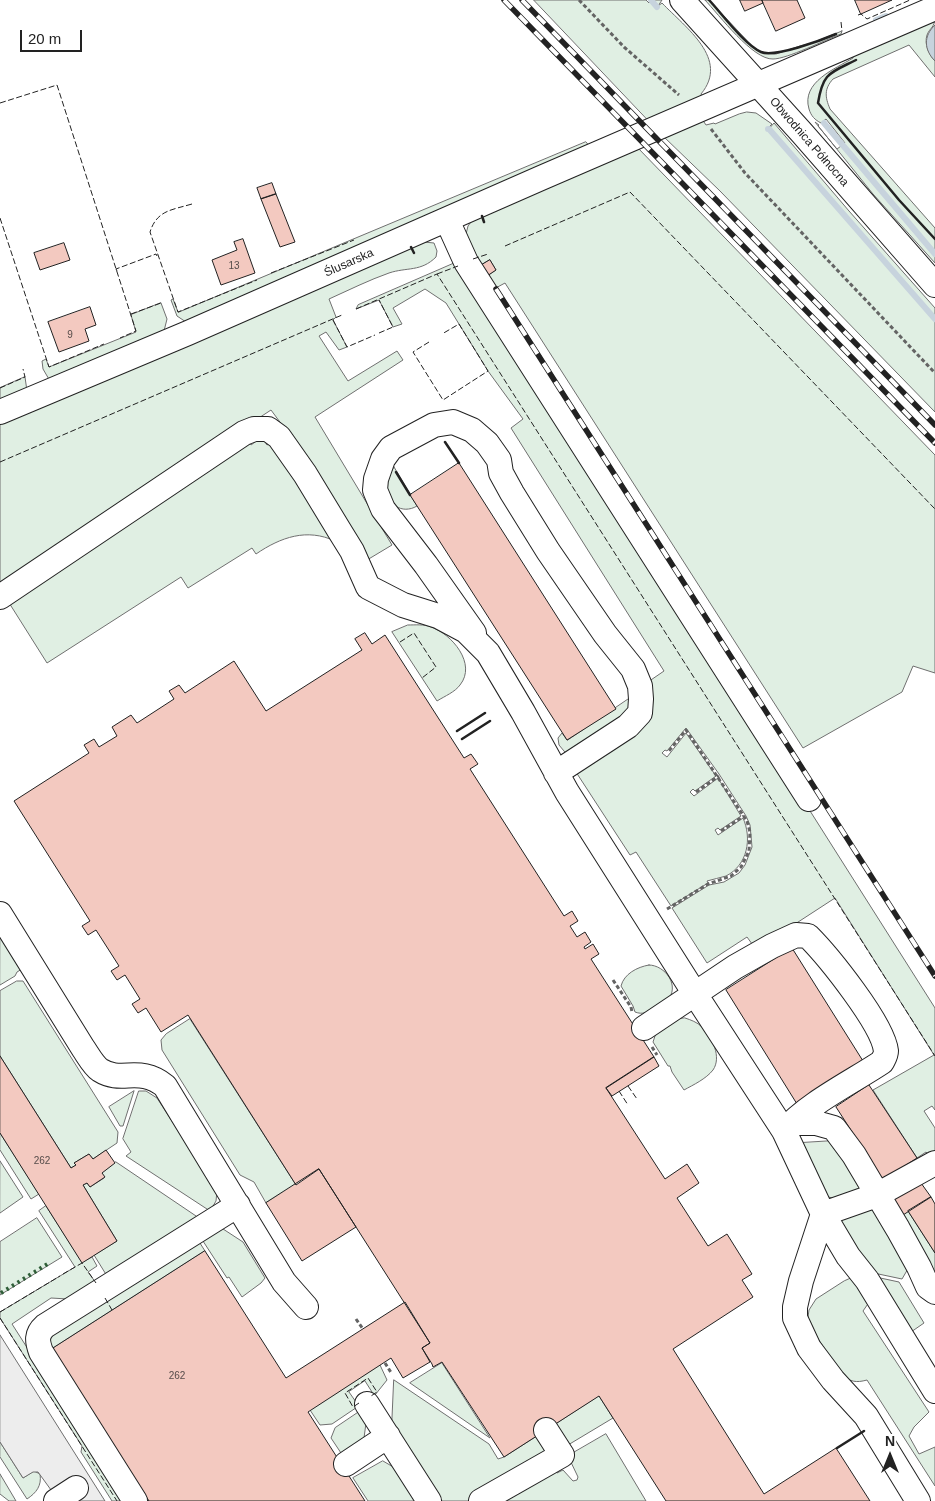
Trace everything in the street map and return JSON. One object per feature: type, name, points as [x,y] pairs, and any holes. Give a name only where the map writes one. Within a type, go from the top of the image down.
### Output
[{"type":"street","name":"Obwodnica Północna","points":[[682,0],[935,286]]},
{"type":"street","name":"Ślusarska","points":[[0,412],[188,333],[935,8]]},
{"type":"street","points":[[447,220],[466,262],[809,799]]},
{"type":"street","points":[[556,773],[636,719],[640,713],[640,686],[633,669],[605,634],[548,551],[512,493],[502,473],[499,460],[487,443],[472,430],[453,422],[434,425],[391,448],[382,460],[376,479],[375,490],[383,509],[426,565],[488,653],[556,773],[648,921],[695,994],[788,1127],[824,1214],[848,1256],[867,1280],[935,1391]]},
{"type":"street","points":[[0,597],[244,433],[262,428],[274,432],[279,437],[305,474],[352,551],[368,587],[403,605],[438,616],[466,631],[488,653]]},
{"type":"street","points":[[0,914],[98,1069],[111,1075],[142,1074],[165,1086],[284,1282],[306,1307]]},
{"type":"street","points":[[644,1028],[735,967],[772,946],[796,936],[808,936],[840,973],[874,1023],[884,1044],[886,1054],[882,1062],[807,1110],[788,1127]]},
{"type":"street","points":[[788,1127],[816,1124],[834,1128],[854,1155],[908,1246],[928,1287],[935,1292]]},
{"type":"street","points":[[824,1214],[877,1195],[935,1163]]},
{"type":"street","points":[[136,1501],[41,1352],[37,1338],[39,1331],[44,1326],[238,1205]]},
{"type":"street","points":[[824,1214],[801,1281],[795,1307],[795,1318],[809,1348],[833,1380],[866,1416],[918,1501]]},
{"type":"street","points":[[367,1404],[429,1501]]},
{"type":"street","points":[[482,1501],[562,1455],[546,1430]]},
{"type":"street","points":[[346,1464],[388,1436]]},
{"type":"street","points":[[56,1501],[76,1488]]},
{"type":"path","points":[[579,0],[624,47],[697,112],[745,173],[935,373]]},
{"type":"path","points":[[648,921],[708,884],[731,876],[741,867],[747,856],[750,840],[749,826],[744,816],[719,776],[686,730],[668,752]]},
{"type":"path","points":[[696,792],[719,776]]},
{"type":"path","points":[[721,831],[744,816]]},
{"type":"path","points":[[356,1319],[363,1329]]},
{"type":"path","points":[[385,1363],[392,1374]]},
{"type":"green space","points":[[534,0],[646,0],[649,3],[651,0],[662,0],[658,6],[662,3],[693,34],[708,56],[711,69],[709,81],[701,94],[702,96],[650,122]]},
{"type":"green space","points":[[705,0],[709,0],[753,47],[763,53],[776,54],[842,31],[841,34],[806,49],[773,59],[765,57],[746,45]]},
{"type":"green space","points":[[935,17],[926,42],[929,53],[935,61],[935,77],[909,45],[833,79],[826,93],[830,109],[935,228],[935,263],[873,194],[827,137],[837,149],[845,143],[826,119],[821,123],[811,114],[808,100],[810,91],[815,84],[829,72],[853,58],[853,53]]},
{"type":"green space","points":[[747,112],[756,113],[772,124],[767,131],[774,123],[935,308],[935,412],[720,191],[663,136],[702,119],[706,125],[715,124]]},
{"type":"green space","points":[[586,142],[591,148],[186,322],[177,316],[171,300],[173,299],[178,312]]},
{"type":"green space","points":[[637,147],[935,455],[935,673],[913,666],[902,692],[803,748],[505,283],[492,290],[465,238],[468,226],[476,215]],"holes":[[[490,260],[496,270],[487,276],[480,266]]]},
{"type":"green space","points":[[424,242],[434,243],[437,251],[436,257],[425,265],[389,273],[329,299],[336,317],[333,320],[347,347],[339,350],[326,332],[319,336],[348,381],[397,351],[403,360],[315,417],[392,545],[367,560],[291,437],[271,410],[0,588],[0,419]]},
{"type":"green space","points":[[455,263],[805,803],[935,1008],[935,1110],[932,1106],[924,1111],[935,1128],[935,1153],[930,1156],[926,1152],[917,1158],[873,1090],[934,1055],[835,898],[755,948],[747,937],[707,963],[672,908],[709,885],[724,882],[739,873],[745,865],[752,847],[750,825],[746,816],[686,728],[667,751],[665,750],[662,753],[667,757],[686,733],[716,776],[695,791],[693,789],[690,792],[694,796],[718,778],[741,816],[720,830],[718,828],[715,830],[718,835],[743,818],[746,826],[747,842],[743,858],[733,871],[726,876],[707,881],[708,883],[671,906],[636,852],[630,855],[574,769],[630,730],[645,684],[664,671],[511,428],[523,419],[488,371],[446,303],[425,289],[393,308],[402,324],[393,327],[379,300],[356,309],[358,305]]},
{"type":"green space","points":[[161,303],[167,319],[164,331],[50,381],[43,369],[42,361],[46,359],[49,367],[136,332],[131,315]]},
{"type":"green space","points":[[25,377],[27,391],[0,402],[0,388]]},
{"type":"green space","points":[[246,437],[251,445],[262,437],[267,445],[274,441],[335,541],[314,535],[294,536],[275,543],[256,554],[252,548],[188,588],[181,577],[47,663],[6,598]]},
{"type":"green space","points":[[394,467],[417,506],[406,509],[401,508],[392,503],[389,498],[386,487]]},
{"type":"green space","points":[[408,625],[426,625],[439,631],[454,643],[464,659],[466,668],[460,685],[453,692],[437,701],[392,632]]},
{"type":"green space","points":[[633,696],[634,710],[569,757],[559,745],[558,738],[562,733],[567,740]]},
{"type":"green space","points":[[0,934],[22,969],[15,976],[0,985]]},
{"type":"green space","points":[[649,965],[661,969],[669,977],[672,983],[671,995],[667,1001],[647,1012],[638,1013],[635,1012],[621,986],[625,978],[632,972],[640,967]]},
{"type":"green space","points":[[17,981],[23,981],[118,1132],[117,1143],[93,1159],[89,1154],[74,1163],[76,1165],[71,1168],[0,1056],[0,991]]},
{"type":"green space","points":[[685,1018],[692,1020],[706,1031],[715,1047],[716,1065],[699,1082],[684,1090],[653,1042],[657,1030],[676,1019]]},
{"type":"green space","points":[[190,1019],[296,1185],[266,1203],[254,1182],[240,1175],[162,1050],[161,1040],[166,1034]]},
{"type":"green space","points":[[134,1091],[123,1126],[120,1126],[109,1107]]},
{"type":"green space","points":[[139,1091],[146,1091],[157,1098],[217,1191],[216,1201],[210,1211],[126,1156],[131,1152],[123,1139]]},
{"type":"green space","points":[[0,1133],[39,1194],[31,1199],[0,1150]]},
{"type":"green space","points":[[832,1141],[863,1189],[833,1198],[828,1197],[800,1143]]},
{"type":"green space","points":[[0,1161],[23,1197],[0,1213]]},
{"type":"green space","points":[[116,1162],[199,1218],[107,1276],[94,1255],[117,1241],[83,1185],[87,1183],[90,1187],[104,1178],[102,1173]]},
{"type":"green space","points":[[914,1182],[908,1211],[935,1253],[935,1277],[890,1197]]},
{"type":"green space","points":[[870,1204],[909,1267],[902,1279],[869,1272],[839,1221]]},
{"type":"green space","points":[[46,1206],[82,1262],[92,1257],[97,1266],[88,1272],[96,1283],[68,1299],[51,1298],[12,1324],[125,1501],[112,1501],[81,1452],[82,1446],[0,1318],[0,1312],[75,1267],[39,1211]]},
{"type":"green space","points":[[37,1218],[62,1257],[0,1295],[0,1242]]},
{"type":"green space","points":[[220,1227],[243,1242],[265,1278],[242,1297],[201,1238]]},
{"type":"green space","points":[[198,1240],[205,1251],[52,1349],[149,1501],[145,1501],[52,1354],[50,1340],[57,1328]]},
{"type":"green space","points":[[871,1276],[899,1282],[924,1323],[911,1332]]},
{"type":"green space","points":[[854,1277],[872,1298],[863,1311],[929,1412],[914,1427],[909,1436],[919,1454],[935,1447],[935,1486],[867,1380],[853,1381],[841,1374],[811,1328],[808,1317],[809,1310],[816,1299],[844,1281]]},
{"type":"green space","points":[[442,1363],[490,1438],[410,1383]]},
{"type":"green space","points":[[380,1365],[387,1380],[375,1395],[332,1424],[320,1425],[310,1410]],"holes":[[[365,1381],[372,1392],[356,1402],[349,1392]]]},
{"type":"green space","points":[[394,1380],[489,1444],[498,1459],[543,1432],[555,1452],[471,1501],[442,1501],[392,1423]]},
{"type":"green space","points":[[599,1396],[613,1418],[563,1448],[550,1428]]},
{"type":"green space","points":[[359,1412],[366,1423],[364,1438],[343,1456],[331,1438],[335,1428]]},
{"type":"green space","points":[[606,1434],[646,1501],[492,1501],[552,1465],[557,1473],[563,1470],[573,1481],[577,1480],[578,1477],[568,1456]]},
{"type":"green space","points":[[0,1442],[23,1478],[34,1471],[40,1474],[38,1489],[27,1499],[0,1457]]},
{"type":"green space","points":[[383,1461],[395,1468],[415,1501],[368,1501],[353,1478]]},
{"type":"green space","points":[[0,1474],[16,1501],[9,1501],[0,1494]]},
{"type":"shaded area","points":[[935,25],[935,61],[931,57],[926,43],[928,34]]},
{"type":"shaded area","points":[[0,1335],[105,1501],[59,1501],[38,1472],[33,1472],[23,1478],[0,1442]]},
{"type":"building","points":[[740,0],[762,0],[763,3],[745,11]]},
{"type":"building","points":[[762,0],[797,0],[805,18],[776,31]]},
{"type":"building","points":[[855,0],[892,0],[861,14]]},
{"type":"building","points":[[272,183],[276,194],[261,199],[257,188]]},
{"type":"building","points":[[276,194],[295,242],[280,247],[261,199]]},
{"type":"building","points":[[243,239],[255,273],[221,285],[212,260],[237,250],[234,242]]},
{"type":"building","points":[[64,243],[70,260],[40,270],[34,253]]},
{"type":"building","points":[[490,260],[496,270],[487,276],[480,266]]},
{"type":"building","points":[[90,307],[96,325],[85,329],[89,341],[59,352],[48,322]]},
{"type":"building","points":[[459,463],[616,709],[567,740],[410,495]]},
{"type":"building","points":[[365,633],[372,644],[385,635],[464,758],[471,754],[478,764],[470,769],[564,916],[572,911],[578,921],[570,926],[577,937],[585,932],[591,942],[584,947],[585,949],[593,944],[599,954],[591,959],[654,1057],[606,1088],[665,1179],[687,1164],[699,1183],[677,1198],[708,1246],[727,1234],[752,1274],[742,1280],[753,1297],[673,1349],[764,1494],[836,1448],[870,1501],[666,1501],[599,1396],[504,1457],[442,1362],[433,1367],[422,1348],[430,1343],[319,1169],[296,1185],[188,1015],[161,1032],[146,1008],[138,1013],[132,1004],[140,999],[125,975],[117,980],[111,971],[119,966],[96,930],[88,935],[82,926],[90,921],[14,801],[89,753],[84,745],[94,739],[99,747],[117,736],[112,727],[131,715],[137,723],[174,699],[169,691],[179,685],[185,693],[234,661],[266,711],[362,650],[355,639]]},
{"type":"building","points":[[792,948],[863,1061],[797,1104],[726,990]]},
{"type":"building","points":[[0,1056],[71,1168],[76,1165],[74,1163],[89,1154],[93,1159],[106,1150],[115,1163],[102,1173],[105,1177],[90,1187],[87,1183],[83,1185],[117,1241],[82,1263],[0,1133]]},
{"type":"building","points":[[654,1057],[659,1066],[612,1096],[606,1088]]},
{"type":"building","points":[[869,1085],[917,1158],[883,1180],[836,1107]]},
{"type":"building","points":[[319,1169],[356,1227],[302,1261],[266,1203]]},
{"type":"building","points":[[921,1183],[931,1197],[903,1215],[893,1200]]},
{"type":"building","points":[[931,1197],[935,1204],[935,1253],[908,1211]]},
{"type":"building","points":[[205,1251],[286,1378],[405,1302],[430,1343],[422,1348],[430,1362],[403,1378],[391,1358],[308,1412],[365,1501],[149,1501],[52,1349]]},
{"type":"waterway","points":[[651,0],[657,7]]},
{"type":"waterway","points":[[876,20],[886,16]]},
{"type":"waterway","points":[[824,123],[935,254]]},
{"type":"waterway","points":[[768,129],[935,319]]},
{"type":"railway","points":[[504,0],[935,443]]},
{"type":"railway","points":[[522,0],[935,425]]},
{"type":"railway","points":[[496,289],[935,976]]},
{"type":"hedge","points":[[1,1293],[49,1263]]},
{"type":"fence","points":[[858,15],[861,14],[867,19],[910,0]]},
{"type":"fence","points":[[841,22],[842,31]]},
{"type":"fence","points":[[0,103],[57,85],[136,331],[120,338]]},
{"type":"fence","points":[[505,246],[630,192],[935,509]]},
{"type":"fence","points":[[192,204],[161,215],[150,232],[178,312],[257,280]]},
{"type":"fence","points":[[0,218],[49,367],[104,344]]},
{"type":"fence","points":[[271,273],[354,240]]},
{"type":"fence","points":[[117,271],[116,269],[156,254],[157,256]]},
{"type":"fence","points":[[473,259],[488,254]]},
{"type":"fence","points":[[437,274],[458,266]]},
{"type":"fence","points":[[356,309],[437,274],[935,1056]]},
{"type":"fence","points":[[379,300],[393,327],[379,333]]},
{"type":"fence","points":[[131,314],[161,303]]},
{"type":"fence","points":[[0,462],[342,315]]},
{"type":"fence","points":[[333,320],[347,347],[375,335]]},
{"type":"fence","points":[[429,342],[413,352],[443,400],[488,371],[459,324],[442,334]]},
{"type":"fence","points":[[0,388],[25,377],[23,369]]},
{"type":"fence","points":[[400,642],[414,633],[436,667],[422,678]]},
{"type":"fence","points":[[628,1086],[637,1099]]},
{"type":"fence","points":[[619,1091],[628,1105]]},
{"type":"fence","points":[[63,1274],[82,1263],[96,1283]]},
{"type":"fence","points":[[0,1312],[60,1276]]},
{"type":"fence","points":[[105,1298],[112,1310]]},
{"type":"fence","points":[[0,1318],[117,1501]]},
{"type":"fence","points":[[359,1403],[353,1407],[345,1393],[368,1378],[377,1392],[371,1396]]},
{"type":"wall","points":[[709,0],[741,36],[761,52],[776,53],[787,51],[836,34]]},
{"type":"wall","points":[[856,60],[834,71],[825,79],[818,103],[899,200],[935,239]]},
{"type":"wall","points":[[482,216],[484,222]]},
{"type":"wall","points":[[411,247],[414,253]]},
{"type":"wall","points":[[445,442],[459,463]]},
{"type":"wall","points":[[396,472],[410,495]]},
{"type":"wall","points":[[457,731],[485,713]]},
{"type":"wall","points":[[462,739],[490,721]]},
{"type":"wall","points":[[837,1448],[864,1431]]}]
